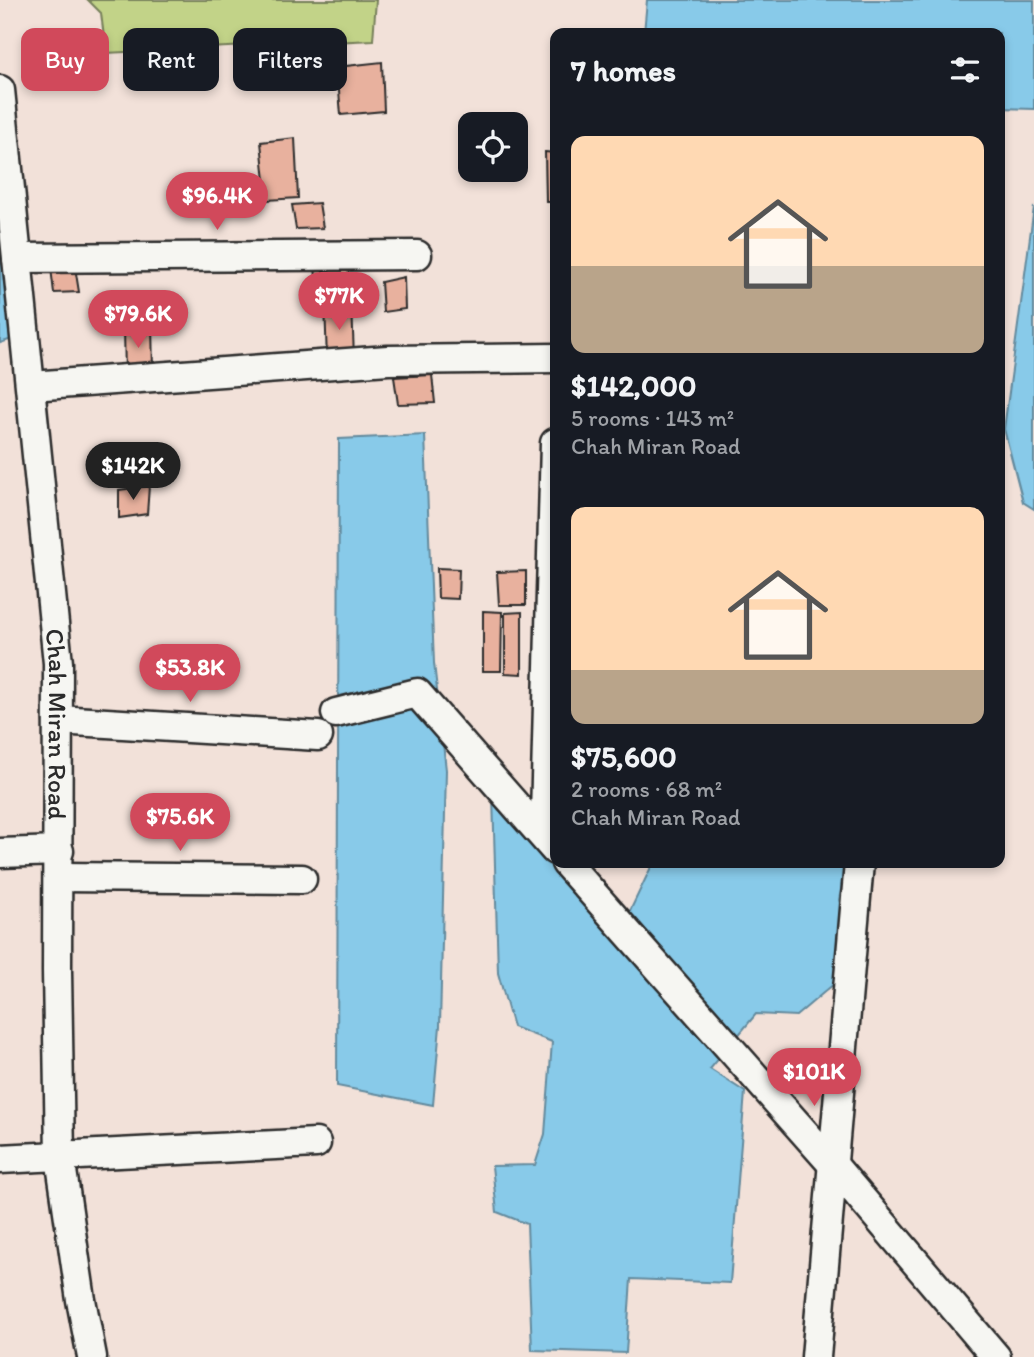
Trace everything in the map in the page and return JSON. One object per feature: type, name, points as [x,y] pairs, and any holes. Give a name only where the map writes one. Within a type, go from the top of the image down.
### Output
[{"type":"street","name":"Chah Miran Road","points":[[0,90],[58,663],[57,971],[60,1157],[92,1357]]},
{"type":"street","points":[[17,258],[417,256]]},
{"type":"street","points":[[31,386],[388,360],[550,358]]},
{"type":"street","points":[[545,816],[550,630]]},
{"type":"street","points":[[336,713],[417,694],[550,844]]},
{"type":"street","points":[[58,720],[318,736]]},
{"type":"street","points":[[0,853],[59,864],[302,879]]},
{"type":"street","points":[[570,868],[834,1166],[996,1357]]},
{"type":"street","points":[[816,1357],[859,868]]},
{"type":"street","points":[[0,1159],[316,1143]]},
{"type":"green space","points":[[88,0],[376,0],[373,40],[347,41],[347,28],[233,28],[233,47],[219,47],[219,28],[123,28],[123,52],[109,53],[109,28],[103,28],[101,13]]},
{"type":"water","points":[[647,0],[1034,0],[1034,109],[1005,108],[1005,28],[644,28]]},
{"type":"water","points":[[1034,207],[1034,509],[1023,502],[1005,433]]},
{"type":"water","points":[[0,229],[12,339],[0,343]]},
{"type":"water","points":[[425,435],[434,663],[446,770],[440,1026],[433,1105],[337,1086],[339,439]]},
{"type":"water","points":[[493,795],[550,858],[550,868],[559,868],[619,934],[651,868],[845,868],[839,900],[847,928],[835,983],[796,1016],[756,1014],[710,1069],[745,1092],[730,1283],[631,1279],[626,1353],[532,1350],[527,1224],[497,1212],[492,1166],[535,1165],[545,1134],[552,1042],[513,1027],[498,973]]},
{"type":"building","points":[[382,62],[384,111],[341,115],[339,91],[347,91],[347,66]]},
{"type":"building","points":[[295,138],[298,198],[267,200],[261,142]]},
{"type":"building","points":[[545,152],[550,152],[550,202],[546,202]]},
{"type":"building","points":[[319,203],[323,228],[296,229],[292,205]]},
{"type":"building","points":[[349,264],[348,287],[317,290],[315,266]]},
{"type":"building","points":[[75,267],[79,292],[54,293],[51,268]]},
{"type":"building","points":[[404,277],[405,309],[383,312],[381,282]]},
{"type":"building","points":[[325,303],[352,303],[354,359],[327,361]]},
{"type":"building","points":[[152,325],[153,371],[125,374],[124,328]]},
{"type":"building","points":[[432,375],[435,403],[398,404],[394,377]]},
{"type":"building","points":[[149,486],[147,514],[119,518],[119,490]]},
{"type":"building","points":[[437,568],[459,569],[458,599],[438,598]]},
{"type":"building","points":[[526,571],[526,605],[499,605],[497,572]]},
{"type":"building","points":[[483,611],[502,612],[501,671],[483,671]]},
{"type":"building","points":[[522,612],[522,674],[505,673],[505,613]]}]
